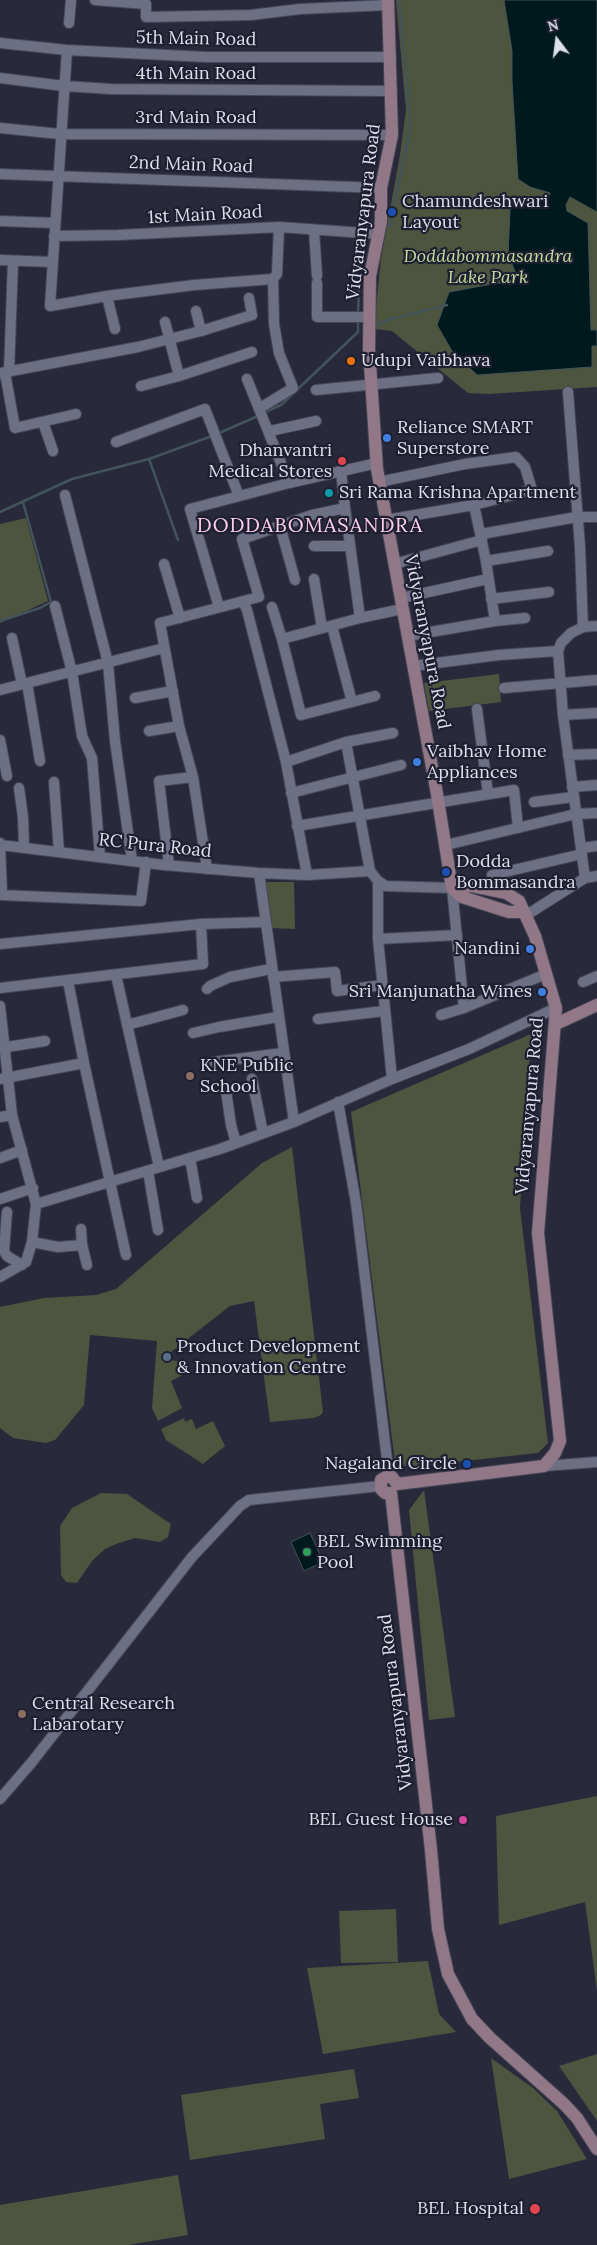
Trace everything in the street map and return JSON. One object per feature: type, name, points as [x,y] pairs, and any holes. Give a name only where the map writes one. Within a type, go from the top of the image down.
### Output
[{"type":"main road","name":"Vidyaranyapura Road","points":[[388,3],[392,135],[381,188],[381,221],[367,234],[370,276],[372,384],[379,482],[439,802],[452,888],[472,886],[506,894],[518,901],[535,936],[556,1008],[538,1233],[560,1441],[555,1453],[544,1466]]},
{"type":"main road","points":[[556,1024],[597,1005]]},
{"type":"main road","points":[[389,1485],[544,1466]]},
{"type":"main road","name":"Vidyaranyapura Road","points":[[389,1485],[431,1850],[438,1929],[448,1974],[476,2023],[564,2104],[577,2118],[597,2149]]},
{"type":"street","points":[[69,23],[71,0]]},
{"type":"street","points":[[95,0],[146,4],[146,17],[251,15],[300,5],[388,3]]},
{"type":"street","name":"5th Main Road","points":[[0,43],[67,50],[206,57],[391,57]]},
{"type":"street","points":[[67,50],[50,306],[107,296],[194,285],[273,279]]},
{"type":"street","name":"4th Main Road","points":[[0,78],[64,86],[111,89],[392,91]]},
{"type":"street","name":"3rd Main Road","points":[[0,128],[60,134],[392,135]]},
{"type":"street","name":"2nd Main Road","points":[[0,174],[381,188]]},
{"type":"street","points":[[0,221],[55,223]]},
{"type":"street","points":[[262,412],[293,388],[279,353],[274,324],[273,279],[276,274],[279,227]]},
{"type":"street","name":"1st Main Road","points":[[54,236],[118,235],[279,227],[367,234]]},
{"type":"street","points":[[314,230],[318,317],[370,317]]},
{"type":"street","points":[[0,260],[52,262]]},
{"type":"street","points":[[13,261],[5,302],[4,344],[5,399],[15,428],[76,414]]},
{"type":"street","points":[[107,296],[115,329]]},
{"type":"street","points":[[5,373],[30,366],[138,347],[252,315],[249,298]]},
{"type":"street","points":[[196,311],[201,330]]},
{"type":"street","points":[[165,322],[179,376]]},
{"type":"street","points":[[141,386],[179,376],[252,352]]},
{"type":"street","points":[[316,390],[438,378]]},
{"type":"street","points":[[247,379],[270,431],[289,482]]},
{"type":"street","points":[[568,392],[583,627]]},
{"type":"street","points":[[116,442],[205,409],[239,496]]},
{"type":"street","points":[[270,431],[316,421]]},
{"type":"street","points":[[44,422],[52,451]]},
{"type":"street","points":[[379,482],[500,458],[516,458],[525,467],[532,490],[474,505],[386,520]]},
{"type":"street","points":[[219,607],[190,509],[289,482],[377,463]]},
{"type":"street","points":[[341,472],[360,618]]},
{"type":"street","points":[[65,495],[108,662],[116,741],[132,861]]},
{"type":"street","points":[[474,505],[486,562],[495,621]]},
{"type":"street","points":[[207,868],[193,777],[179,726],[160,623],[259,597],[242,539],[312,515],[345,508]]},
{"type":"street","points":[[394,564],[481,537],[577,517],[597,517]]},
{"type":"street","points":[[280,526],[295,580]]},
{"type":"street","points":[[314,546],[350,546]]},
{"type":"street","points":[[486,562],[548,551]]},
{"type":"street","points":[[164,564],[180,618]]},
{"type":"street","points":[[314,579],[327,627],[352,702]]},
{"type":"street","points":[[282,639],[360,618],[401,603],[488,580]]},
{"type":"street","points":[[491,600],[549,592]]},
{"type":"street","points":[[243,601],[247,610],[286,762],[307,875]]},
{"type":"street","points":[[55,606],[72,672],[82,736],[92,758],[100,857]]},
{"type":"street","points":[[272,607],[301,715],[375,696]]},
{"type":"street","points":[[407,636],[495,621],[525,618]]},
{"type":"street","points":[[586,878],[563,715],[558,651],[561,643],[571,633],[583,627],[597,626]]},
{"type":"street","points":[[12,638],[40,761]]},
{"type":"street","points":[[0,690],[164,648]]},
{"type":"street","points":[[413,666],[499,655],[558,651]]},
{"type":"street","points":[[504,688],[597,680]]},
{"type":"street","points":[[135,698],[172,691]]},
{"type":"street","points":[[477,709],[488,794]]},
{"type":"street","points":[[563,715],[597,713]]},
{"type":"street","points":[[149,731],[179,726]]},
{"type":"street","points":[[286,762],[346,742],[393,733]]},
{"type":"street","points":[[0,740],[7,776]]},
{"type":"street","points":[[346,742],[370,871],[378,881],[386,886],[452,888],[464,1008]]},
{"type":"street","points":[[568,755],[597,754]]},
{"type":"street","points":[[291,793],[402,765]]},
{"type":"street","points":[[169,865],[159,780],[193,777]]},
{"type":"street","points":[[54,782],[59,852]]},
{"type":"street","points":[[534,802],[597,785]]},
{"type":"street","points":[[19,788],[23,817],[24,847]]},
{"type":"street","points":[[298,826],[514,790],[518,828]]},
{"type":"street","points":[[446,845],[576,814],[597,813]]},
{"type":"street","points":[[0,844],[1,895],[141,902],[146,862]]},
{"type":"street","name":"RC Pura Road","points":[[0,844],[132,861],[259,873],[307,875],[370,871]]},
{"type":"street","points":[[492,875],[597,846]]},
{"type":"street","points":[[259,873],[294,1122]]},
{"type":"street","points":[[523,914],[586,878],[597,876]]},
{"type":"street","points":[[378,881],[378,939],[392,1079]]},
{"type":"street","points":[[0,944],[201,924],[265,922]]},
{"type":"street","points":[[0,988],[203,964],[201,924]]},
{"type":"street","points":[[378,939],[456,934]]},
{"type":"street","points":[[208,990],[210,986],[230,977],[272,973],[334,972],[337,990],[383,985]]},
{"type":"street","points":[[440,1015],[464,1008],[546,974]]},
{"type":"street","points":[[116,975],[159,1167]]},
{"type":"street","points":[[583,982],[597,976]]},
{"type":"street","points":[[68,981],[84,1064],[126,1255]]},
{"type":"street","points":[[0,1006],[4,1078],[36,1204],[32,1242],[26,1262],[0,1277]]},
{"type":"street","points":[[36,1204],[190,1158],[294,1122],[392,1079],[469,1049],[556,1008]]},
{"type":"street","points":[[127,1025],[183,1010]]},
{"type":"street","points":[[318,1019],[384,1011]]},
{"type":"street","points":[[193,1033],[278,1017]]},
{"type":"street","points":[[2,1048],[45,1041]]},
{"type":"street","points":[[214,1062],[283,1053]]},
{"type":"street","points":[[4,1078],[84,1064]]},
{"type":"street","points":[[252,1079],[263,1133]]},
{"type":"street","points":[[226,1091],[236,1143]]},
{"type":"street","points":[[0,1799],[32,1762],[192,1557],[240,1506],[249,1500],[389,1485],[356,1204],[338,1102]]},
{"type":"street","points":[[0,1116],[12,1115]]},
{"type":"street","points":[[0,1158],[22,1150]]},
{"type":"street","points":[[190,1158],[197,1198]]},
{"type":"street","points":[[148,1171],[158,1230]]},
{"type":"street","points":[[0,1199],[32,1188]]},
{"type":"street","points":[[7,1212],[4,1250],[7,1256],[22,1265]]},
{"type":"street","points":[[81,1228],[86,1265]]},
{"type":"street","points":[[32,1242],[58,1247],[82,1244]]},
{"type":"street","points":[[544,1466],[597,1462]]},
{"type":"green space","name":"Doddabommasandra Lake Park","points":[[396,0],[597,0],[597,387],[489,394],[468,393],[392,331],[374,329],[381,258],[400,155],[406,110]]},
{"type":"green space","points":[[26,518],[48,601],[0,623],[0,524]]},
{"type":"green space","points":[[499,674],[501,702],[429,711],[424,683]]},
{"type":"green space","points":[[265,882],[294,882],[295,929],[271,928]]},
{"type":"green space","points":[[531,1034],[520,1208],[548,1443],[538,1453],[409,1467],[395,1462],[351,1112]]},
{"type":"green space","points":[[292,1147],[323,1412],[321,1415],[314,1418],[270,1422],[254,1301],[230,1306],[162,1359],[178,1361],[183,1375],[171,1381],[182,1408],[158,1421],[152,1408],[157,1341],[90,1335],[84,1405],[55,1440],[46,1443],[13,1438],[0,1428],[0,1307],[44,1298],[96,1295],[116,1289],[262,1163]]},
{"type":"green space","points":[[184,1418],[185,1422],[192,1419],[196,1429],[213,1421],[225,1446],[203,1464],[166,1440],[161,1429]]},
{"type":"green space","points":[[424,1490],[455,1717],[429,1720],[409,1510]]},
{"type":"green space","points":[[101,1493],[127,1494],[171,1524],[168,1537],[160,1542],[135,1538],[116,1544],[105,1549],[92,1561],[77,1583],[66,1582],[61,1575],[60,1526],[72,1508]]},
{"type":"green space","points":[[597,1796],[597,1991],[585,1902],[499,1925],[496,1816]]},
{"type":"green space","points":[[396,1909],[398,1962],[341,1963],[339,1911]]},
{"type":"green space","points":[[428,1961],[439,2014],[456,2032],[323,2054],[307,1968]]},
{"type":"green space","points":[[597,2054],[597,2121],[559,2066]]},
{"type":"green space","points":[[491,2058],[533,2088],[557,2111],[587,2159],[509,2179]]},
{"type":"green space","points":[[354,2069],[359,2098],[320,2104],[325,2139],[190,2160],[181,2095]]},
{"type":"green space","points":[[178,2175],[188,2235],[128,2245],[0,2245],[0,2205]]},
{"type":"shaded area","points":[[504,0],[597,0],[597,212],[570,197],[566,205],[567,211],[588,223],[591,330],[597,330],[597,346],[592,346],[592,367],[477,375],[452,351],[437,325],[449,292],[497,283],[511,284],[517,276],[508,255],[510,210],[513,205],[546,201],[550,193],[530,187],[518,179],[512,51]]},
{"type":"shaded area","name":"BEL Swimming Pool","points":[[310,1533],[323,1562],[304,1571],[291,1542]]},
{"type":"waterway","points":[[388,225],[390,225],[411,124],[399,0]]},
{"type":"waterway","points":[[361,231],[361,226],[372,225]]},
{"type":"waterway","points":[[358,313],[361,236]]},
{"type":"waterway","points":[[373,326],[391,319],[447,305]]},
{"type":"waterway","points":[[263,413],[281,405],[358,332],[358,319]]},
{"type":"waterway","points":[[217,434],[258,416]]},
{"type":"waterway","points":[[0,512],[72,479],[149,459],[212,436]]},
{"type":"waterway","points":[[149,459],[178,540]]},
{"type":"waterway","points":[[0,621],[40,608],[51,602],[23,502]]},
{"type":"place","name":"Chamundeshwari Layout","points":[[392,212]]},
{"type":"place","name":"Udupi Vaibhava","points":[[351,361]]},
{"type":"place","name":"Reliance SMART Superstore","points":[[387,438]]},
{"type":"place","name":"Dhanvantri Medical Stores","points":[[342,461]]},
{"type":"place","name":"Sri Rama Krishna Apartment","points":[[329,493]]},
{"type":"place","name":"Vaibhav Home Appliances","points":[[417,762]]},
{"type":"place","name":"Dodda Bommasandra","points":[[446,872]]},
{"type":"place","name":"Nandini","points":[[530,949]]},
{"type":"place","name":"Sri Manjunatha Wines","points":[[542,992]]},
{"type":"place","name":"KNE Public School","points":[[190,1076]]},
{"type":"place","name":"Product Development & Innovation Centre","points":[[167,1357]]},
{"type":"place","name":"Nagaland Circle","points":[[467,1464]]},
{"type":"place","name":"BEL Swimming Pool","points":[[307,1552]]},
{"type":"place","name":"Central Research Labarotary","points":[[22,1714]]},
{"type":"place","name":"BEL Guest House","points":[[463,1820]]},
{"type":"place","name":"BEL Hospital","points":[[535,2209]]},
{"type":"district","name":"DODDABOMASANDRA","points":[[310,526]]}]
